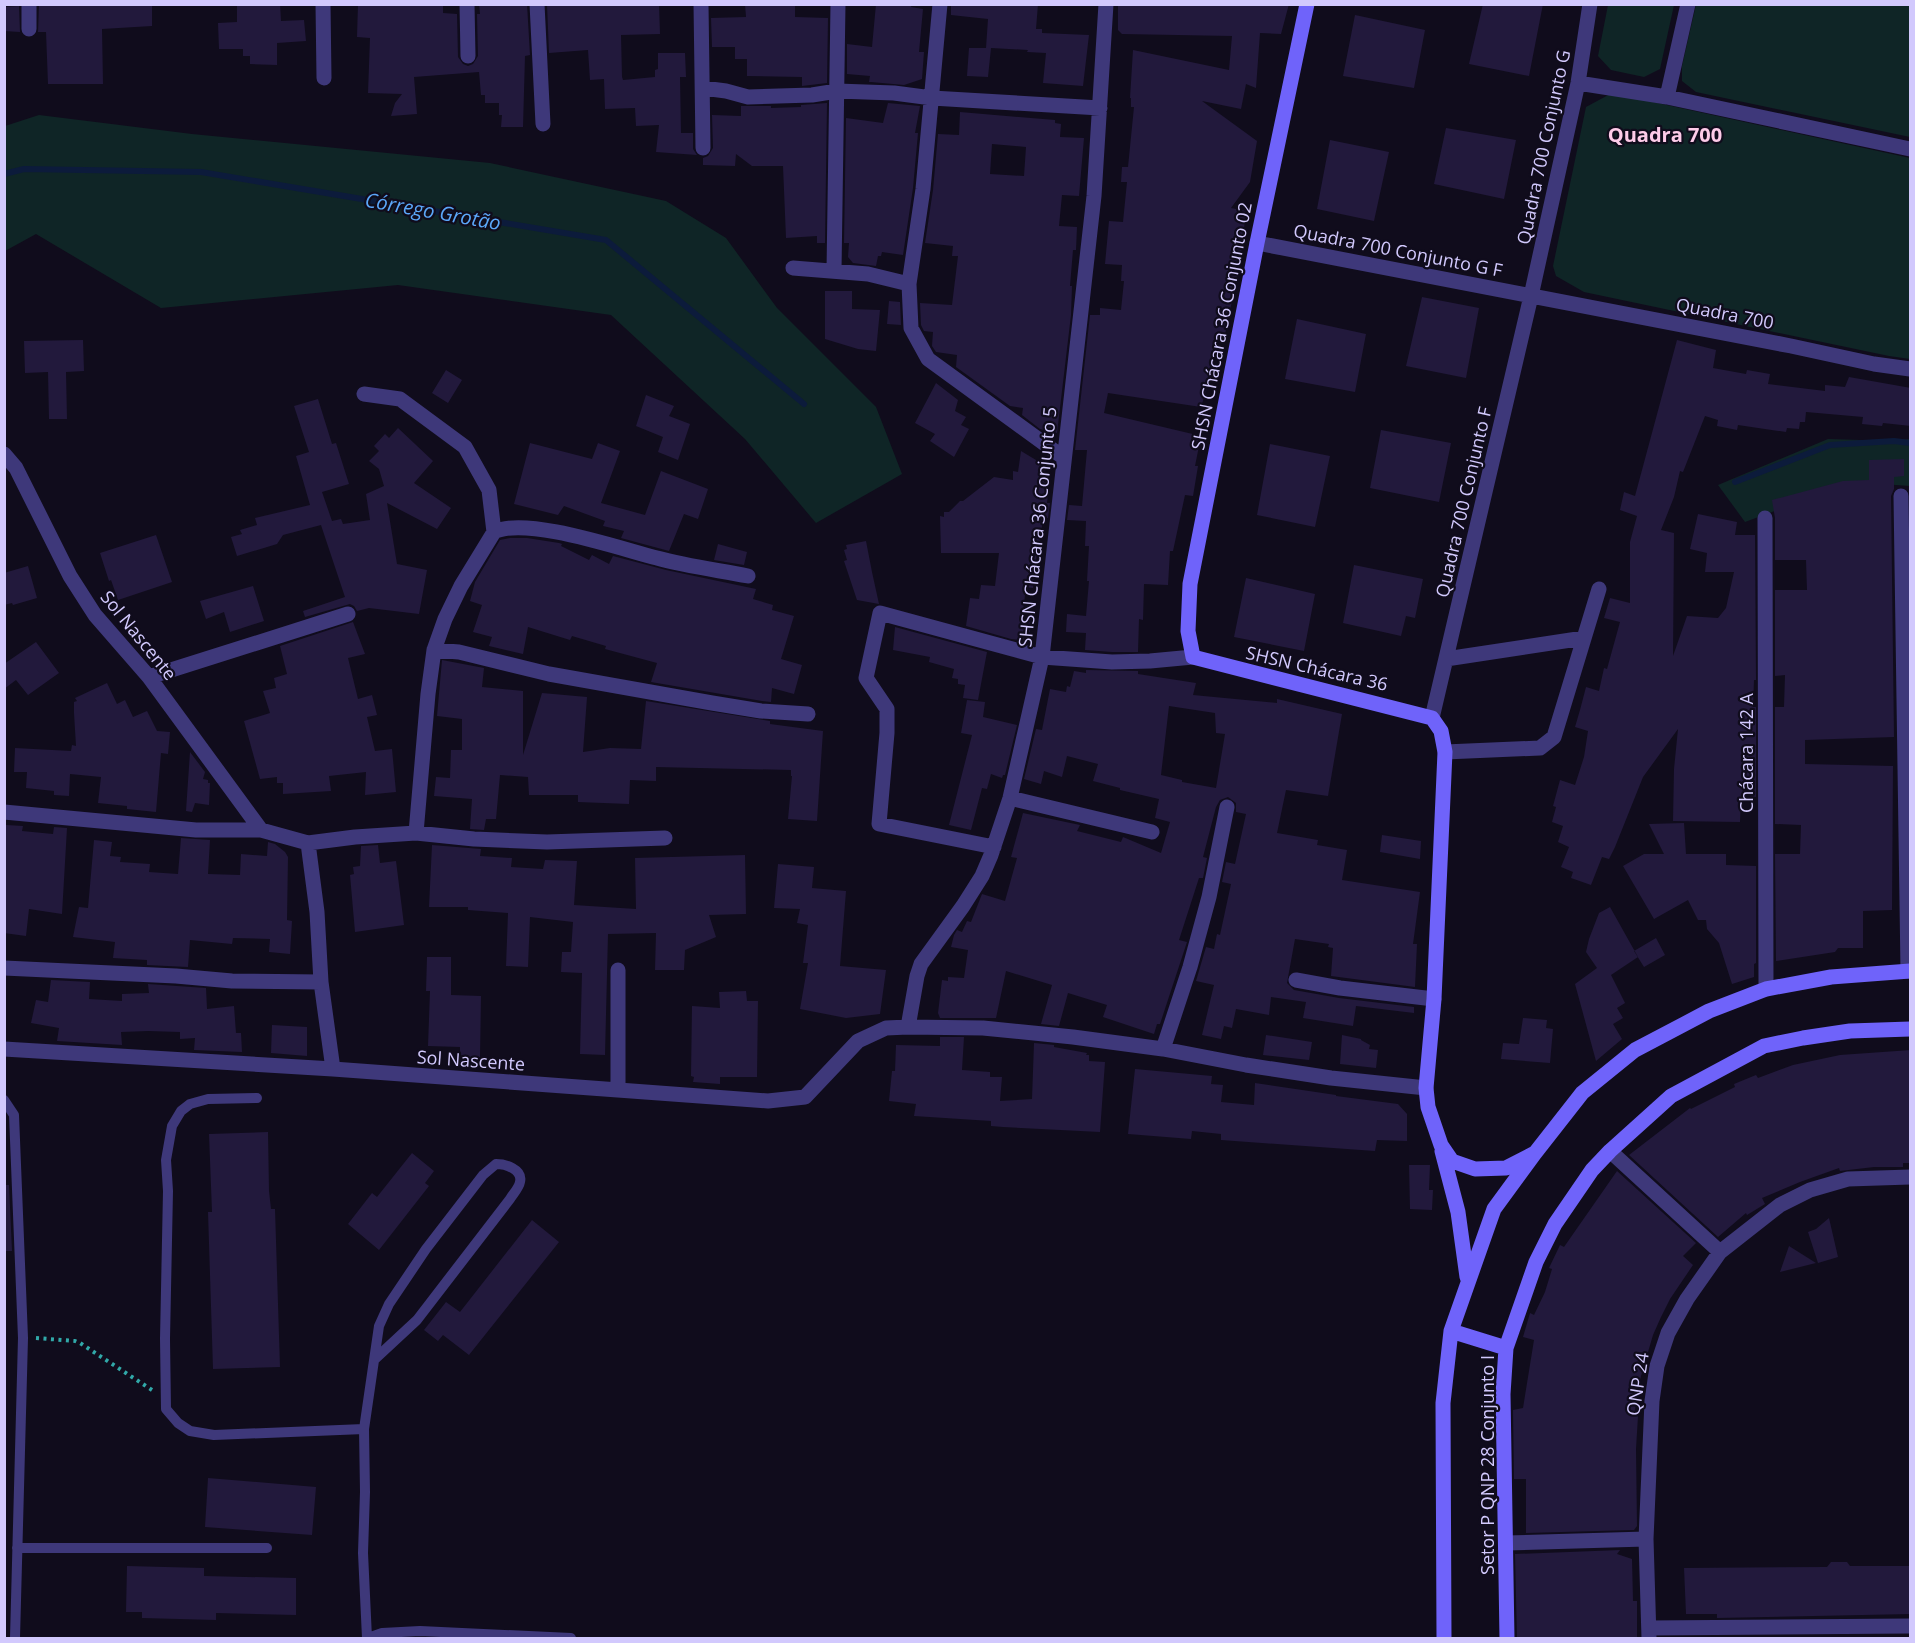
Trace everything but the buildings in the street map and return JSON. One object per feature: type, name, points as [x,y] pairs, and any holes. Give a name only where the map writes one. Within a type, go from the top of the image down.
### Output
[{"type":"street","points":[[29,4],[29,29]]},
{"type":"street","points":[[323,4],[324,78]]},
{"type":"street","points":[[467,4],[468,56]]},
{"type":"street","points":[[537,4],[543,124]]},
{"type":"street","points":[[701,4],[704,88],[703,148]]},
{"type":"street","points":[[834,272],[838,4]]},
{"type":"street","points":[[940,4],[923,189],[909,284],[911,328],[928,359],[1064,458]]},
{"type":"street","name":"SHSN Chácara 36 Conjunto 5","points":[[908,1027],[916,976],[921,963],[982,876],[994,847],[1010,798],[1042,657],[1086,278],[1106,4]]},
{"type":"street","name":"SHSN Chácara 36 Conjunto 02","points":[[1193,657],[1188,631],[1190,584],[1307,4]]},
{"type":"street","name":"Quadra 700 Conjunto G","points":[[1531,296],[1578,83],[1590,4]]},
{"type":"street","points":[[1667,97],[1688,4]]},
{"type":"street","points":[[1578,83],[1667,97],[1911,148]]},
{"type":"street","points":[[704,88],[748,96],[812,95],[837,91],[1100,108]]},
{"type":"street","name":"Quadra 700 Conjunto G F","points":[[1257,243],[1531,296]]},
{"type":"street","points":[[793,268],[868,274],[909,284]]},
{"type":"street","name":"Quadra 700","points":[[1531,296],[1874,364],[1911,369]]},
{"type":"street","name":"Quadra 700 Conjunto F","points":[[1432,717],[1531,296]]},
{"type":"street","points":[[364,394],[400,399],[465,447],[489,490],[494,532]]},
{"type":"street","name":"Sol Nascente","points":[[4,454],[16,468],[29,490],[43,525],[76,586],[95,615],[122,649],[149,677],[261,830]]},
{"type":"street","points":[[1444,1638],[1443,1403],[1451,1331],[1467,1280],[1494,1209],[1582,1093],[1635,1050],[1709,1011],[1766,989],[1831,978],[1909,971],[1901,496]]},
{"type":"street","name":"Chácara 142 A","points":[[1765,518],[1766,989]]},
{"type":"street","points":[[416,833],[434,650],[445,619],[461,586],[494,532],[503,528],[518,528],[564,534],[612,544],[656,558],[748,576]]},
{"type":"street","points":[[1445,752],[1540,748],[1554,737],[1565,708],[1599,589]]},
{"type":"street","points":[[994,847],[879,824],[887,709],[866,678],[880,613],[1042,657],[1150,662],[1193,657]]},
{"type":"street","points":[[149,677],[348,614]]},
{"type":"street","points":[[1446,659],[1584,638]]},
{"type":"street","points":[[434,650],[459,652],[549,674],[712,703],[770,712],[808,714]]},
{"type":"street","name":"SHSN Chácara 36","points":[[1193,657],[1432,717]]},
{"type":"street","points":[[1432,717],[1441,731],[1445,752],[1434,999],[1426,1088],[1428,1107],[1441,1145],[1458,1212],[1467,1280]]},
{"type":"street","points":[[1010,798],[1152,832]]},
{"type":"street","points":[[1163,1049],[1190,967],[1209,897],[1227,807]]},
{"type":"street","points":[[4,812],[196,830],[261,830],[308,843],[416,833],[474,839],[547,842],[665,838]]},
{"type":"street","points":[[308,843],[317,912],[321,982],[333,1069]]},
{"type":"street","points":[[4,968],[176,976],[232,981],[321,982]]},
{"type":"street","points":[[618,970],[618,1090]]},
{"type":"street","points":[[1296,980],[1340,988],[1434,999]]},
{"type":"street","name":"Sol Nascente","points":[[4,1049],[333,1069],[768,1101],[806,1097],[858,1041],[886,1028],[983,1028],[1163,1049],[1256,1067],[1426,1088]]},
{"type":"street","name":"Setor P QNP 28 Conjunto I","points":[[1507,1638],[1503,1394],[1506,1348],[1536,1262],[1555,1224],[1592,1170],[1671,1096],[1764,1046],[1850,1031],[1911,1029]]},
{"type":"street","points":[[1441,1145],[1452,1161],[1475,1168],[1506,1168],[1535,1153]]},
{"type":"street","points":[[1610,1151],[1720,1252]]},
{"type":"street","name":"QNP 24","points":[[1911,1177],[1848,1179],[1810,1190],[1780,1205],[1720,1252],[1687,1299],[1668,1333],[1657,1366],[1652,1401],[1646,1539],[1649,1633],[1894,1632],[1911,1626]]},
{"type":"street","points":[[1451,1331],[1506,1348]]},
{"type":"street","points":[[1506,1543],[1646,1539]]},
{"type":"lane","points":[[257,1098],[207,1099],[190,1104],[181,1111],[172,1126],[166,1160],[168,1191],[166,1409],[178,1424],[190,1431],[214,1435],[364,1429]]},
{"type":"lane","points":[[4,1100],[14,1115],[23,1338],[15,1638]]},
{"type":"lane","points":[[375,1359],[417,1320],[510,1199],[520,1184],[520,1176],[514,1169],[495,1164],[487,1170],[426,1249],[385,1311],[379,1326],[364,1429],[363,1553],[367,1638],[382,1634],[420,1631],[571,1638]]},
{"type":"lane","points":[[17,1548],[267,1548]]},
{"type":"path","points":[[23,1338],[75,1341],[143,1385],[166,1397]]},
{"type":"green space","points":[[1608,5],[1674,5],[1660,69],[1644,77],[1611,70],[1598,56]]},
{"type":"green space","points":[[1696,5],[1910,5],[1910,137],[1696,92],[1682,81],[1682,66]]},
{"type":"green space","points":[[1612,93],[1910,158],[1910,359],[1584,292],[1556,276],[1553,266],[1586,107]]},
{"type":"green space","points":[[39,115],[192,134],[490,163],[666,201],[726,238],[777,308],[876,407],[902,474],[816,523],[745,439],[611,315],[398,285],[161,308],[36,234],[5,251],[5,126]]},
{"type":"green space","points":[[1828,439],[1894,441],[1910,439],[1910,486],[1853,482],[1745,522],[1718,485]]},
{"type":"waterway","name":"Córrego Grotão","points":[[4,174],[24,169],[201,172],[606,240],[804,404]]},
{"type":"waterway","name":"Córrego Grotão","points":[[1735,482],[1830,445],[1894,441],[1910,443]]},
{"type":"district","name":"Quadra 700","points":[[1665,134]]}]
